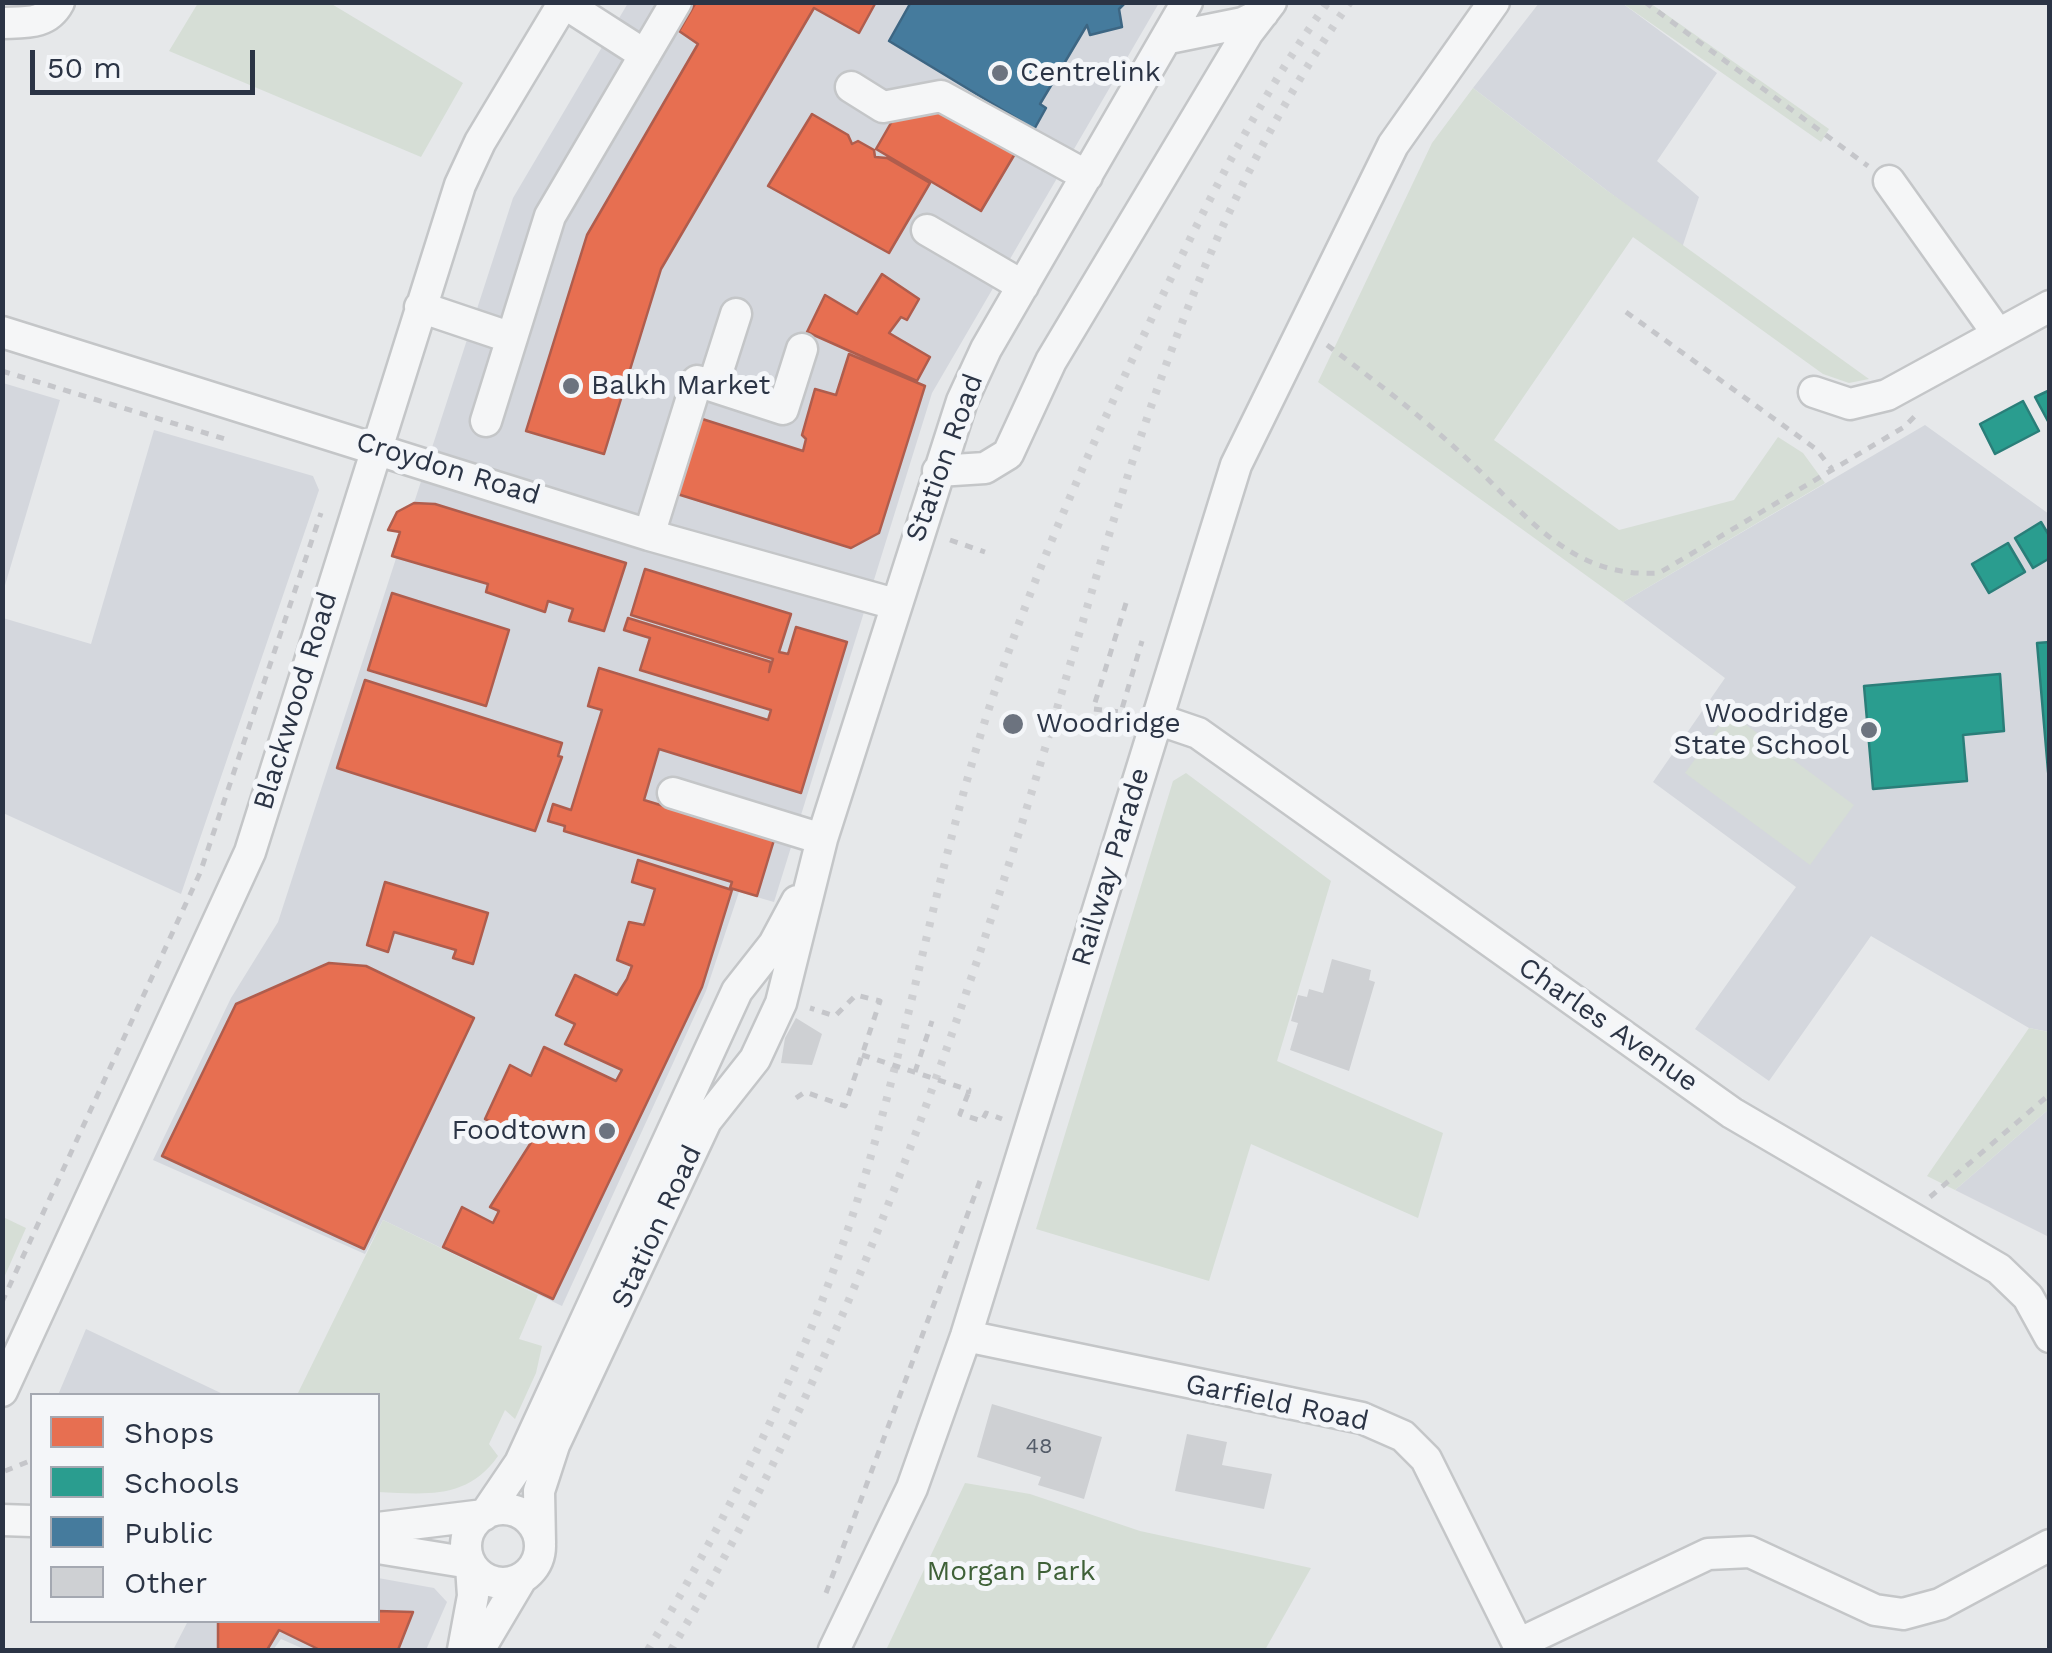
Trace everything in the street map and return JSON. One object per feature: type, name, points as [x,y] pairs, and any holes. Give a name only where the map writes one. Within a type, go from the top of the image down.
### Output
[{"type":"street","points":[[2,23],[38,22],[53,13],[59,2]]},
{"type":"street","points":[[486,421],[550,216],[676,2]]},
{"type":"street","name":"Station Road","points":[[540,1544],[539,1490],[554,1445],[706,1120],[755,1060],[781,1003],[819,850],[962,401],[1023,286],[1188,2]]},
{"type":"street","name":"Station Road","points":[[1171,34],[1196,2]]},
{"type":"street","name":"Railway Parade","points":[[834,1650],[912,1488],[966,1336],[1236,465],[1393,145],[1494,2]]},
{"type":"street","points":[[564,3],[645,55]]},
{"type":"street","name":"Blackwood Road","points":[[2,1391],[250,852],[374,446],[460,185],[480,142],[564,3]]},
{"type":"street","points":[[1171,34],[1243,23],[1268,7]]},
{"type":"street","points":[[938,472],[985,468],[1008,454],[1051,361],[1248,32],[1268,7]]},
{"type":"street","points":[[851,87],[883,107],[942,96],[1087,176]]},
{"type":"street","points":[[1890,181],[1998,334]]},
{"type":"street","points":[[927,230],[1023,286]]},
{"type":"street","points":[[1814,392],[1850,404],[1887,394],[2050,306]]},
{"type":"street","points":[[420,307],[512,338]]},
{"type":"street","points":[[713,386],[736,314]]},
{"type":"street","name":"Croydon Road","points":[[2,332],[648,535],[895,604]]},
{"type":"street","points":[[648,535],[697,381],[783,408],[802,349]]},
{"type":"street","name":"Charles Avenue","points":[[1158,719],[1198,733],[1732,1113],[1999,1269],[2028,1297],[2050,1337]]},
{"type":"street","points":[[673,793],[819,850]]},
{"type":"street","name":"Station Road","points":[[485,1514],[520,1464],[736,991],[784,928],[819,850]]},
{"type":"street","points":[[736,991],[760,989],[781,1003]]},
{"type":"street","name":"Garfield Road","points":[[966,1336],[1362,1418],[1403,1436],[1426,1459],[1520,1647]]},
{"type":"street","points":[[380,1528],[506,1510],[524,1516],[540,1544],[537,1561],[521,1579],[479,1650]]},
{"type":"street","points":[[463,1650],[473,1596],[467,1536],[485,1514]]},
{"type":"street","points":[[2,1520],[30,1521]]},
{"type":"street","points":[[1520,1647],[1708,1554],[1750,1552],[1875,1610],[1903,1614],[1940,1604],[2050,1545]]},
{"type":"street","points":[[380,1548],[470,1564],[494,1582],[521,1579]]},
{"type":"path","points":[[1644,2],[1890,181]]},
{"type":"path","points":[[1626,312],[1816,449],[1832,469]]},
{"type":"path","points":[[1327,345],[1466,457],[1531,525],[1587,562],[1627,575],[1659,573],[1904,427],[1923,408]]},
{"type":"path","points":[[2,372],[225,439]]},
{"type":"path","points":[[2,1302],[200,873],[321,513]]},
{"type":"path","points":[[1126,602],[1093,709],[1121,712],[1142,641]]},
{"type":"path","points":[[796,1098],[805,1092],[845,1106],[880,1004]]},
{"type":"path","points":[[916,1070],[932,1021]]},
{"type":"path","points":[[862,1055],[969,1090],[960,1114],[978,1120]]},
{"type":"path","points":[[1914,1220],[1936,1188],[2050,1094]]},
{"type":"path","points":[[997,1134],[1002,1119]]},
{"type":"path","points":[[824,1598],[986,1166]]},
{"type":"path","points":[[5,1471],[30,1461]]},
{"type":"shaded area","points":[[628,3],[1159,3],[932,393],[774,902],[739,892],[706,991],[562,1306],[383,1220],[365,1254],[153,1160],[231,998],[278,922],[513,198]]},
{"type":"shaded area","points":[[1539,3],[1622,3],[1717,73],[1657,161],[1699,197],[1682,248],[1473,88]]},
{"type":"shaded area","points":[[2,383],[60,400],[3,592]]},
{"type":"shaded area","name":"Woodridge State School","points":[[1925,425],[2049,514],[2049,1032],[2029,1028],[1871,936],[1769,1081],[1695,1029],[1796,887],[1653,782],[1725,678],[1623,602]]},
{"type":"shaded area","points":[[154,430],[313,476],[319,490],[181,894],[3,813],[3,618],[91,644]]},
{"type":"shaded area","points":[[2049,1109],[2049,1237],[1955,1190]]},
{"type":"shaded area","points":[[86,1329],[221,1393],[59,1393]]},
{"type":"shaded area","points":[[380,1578],[434,1588],[447,1602],[426,1650],[306,1650],[281,1639],[273,1650],[173,1650],[187,1623],[380,1623]]},
{"type":"green space","points":[[198,3],[330,3],[463,83],[421,157],[169,51]]},
{"type":"green space","points":[[1622,3],[1650,3],[1829,129],[1821,142]]},
{"type":"green space","points":[[1473,88],[1605,189],[1869,379],[1849,383],[1823,374],[1633,237],[1494,440],[1619,530],[1734,500],[1778,437],[1803,453],[1825,483],[1623,602],[1318,382],[1432,143]]},
{"type":"green space","points":[[1729,712],[1854,805],[1810,865],[1685,773]]},
{"type":"green space","points":[[1186,773],[1331,881],[1277,1061],[1443,1133],[1418,1218],[1251,1144],[1209,1281],[1036,1229],[1173,781]]},
{"type":"green space","points":[[2029,1028],[2049,1032],[2049,1109],[1955,1190],[1927,1176]]},
{"type":"green space","points":[[3,1217],[26,1228],[3,1280]]},
{"type":"green space","points":[[383,1220],[538,1295],[519,1339],[542,1346],[536,1373],[515,1419],[505,1410],[489,1444],[498,1456],[486,1470],[459,1487],[429,1493],[380,1492],[380,1393],[298,1393]]},
{"type":"green space","name":"Morgan Park","points":[[965,1483],[1030,1494],[1140,1531],[1311,1568],[1265,1650],[887,1648]]},
{"type":"building: Shops","points":[[696,2],[876,2],[859,33],[814,8],[661,269],[604,454],[526,431],[587,235],[698,44],[679,31]]},
{"type":"building: Shops","points":[[940,105],[1016,152],[981,211],[876,149],[895,116]]},
{"type":"building: Shops","points":[[812,114],[848,135],[852,144],[858,141],[874,150],[875,157],[887,158],[930,183],[889,253],[768,186]]},
{"type":"building: Shops","points":[[882,274],[919,299],[907,320],[901,317],[889,333],[930,357],[917,381],[807,332],[825,295],[857,314]]},
{"type":"building: Shops","points":[[849,354],[925,386],[879,533],[851,548],[674,493],[696,417],[803,451],[806,439],[802,435],[815,389],[836,395]]},
{"type":"building: Shops","points":[[414,503],[435,504],[626,563],[604,631],[569,621],[573,609],[548,601],[545,612],[486,592],[488,584],[392,556],[400,532],[388,530],[397,512]]},
{"type":"building: Shops","points":[[645,569],[791,614],[779,652],[788,654],[796,627],[847,642],[801,793],[659,749],[644,800],[774,840],[757,896],[730,888],[732,882],[564,831],[565,826],[548,821],[553,804],[571,810],[602,710],[588,706],[599,668],[768,720],[771,710],[640,670],[650,638],[624,630],[628,618],[771,662],[769,672],[773,659],[631,615]]},
{"type":"building: Shops","points":[[392,593],[509,630],[486,706],[368,670]]},
{"type":"building: Shops","points":[[365,680],[562,743],[558,756],[562,757],[535,831],[337,768]]},
{"type":"building: Shops","points":[[638,860],[732,890],[702,987],[553,1299],[443,1247],[462,1207],[493,1223],[499,1211],[490,1207],[532,1141],[485,1119],[510,1065],[531,1076],[544,1047],[616,1081],[622,1070],[565,1044],[575,1024],[556,1015],[575,975],[617,995],[627,979],[632,966],[617,960],[629,922],[644,925],[655,889],[632,882]]},
{"type":"building: Shops","points":[[385,882],[488,913],[473,964],[453,958],[456,950],[394,932],[388,952],[367,945]]},
{"type":"building: Shops","points":[[329,963],[366,966],[474,1018],[364,1249],[162,1156],[236,1004]]},
{"type":"building: Shops","points":[[380,1611],[413,1612],[398,1650],[320,1650],[279,1630],[267,1650],[218,1650],[218,1623],[380,1623]]},
{"type":"building: Schools","points":[[2050,390],[2050,425],[2035,397]]},
{"type":"building: Schools","points":[[2023,401],[2039,431],[1995,454],[1980,424]]},
{"type":"building: Schools","points":[[2041,522],[2050,537],[2050,558],[2033,568],[2015,538]]},
{"type":"building: Schools","points":[[2008,543],[2025,572],[1989,593],[1972,564]]},
{"type":"building: Schools","points":[[2050,642],[2050,794],[2037,643]]},
{"type":"building: Schools","points":[[2000,674],[2004,731],[1963,735],[1967,781],[1873,789],[1864,686]]},
{"type":"building: Public","name":"Centrelink","points":[[911,2],[1126,2],[1119,9],[1122,27],[1090,35],[1087,25],[1040,104],[1046,108],[1031,135],[1018,126],[1021,121],[889,41]]},
{"type":"building: Other","points":[[1332,959],[1371,970],[1369,980],[1375,982],[1349,1071],[1290,1050],[1298,1023],[1291,1021],[1298,995],[1307,997],[1309,989],[1323,993]]},
{"type":"building: Other","points":[[796,1018],[822,1034],[812,1065],[781,1063],[785,1038]]},
{"type":"building: Other","points":[[992,1404],[1102,1437],[1084,1499],[1038,1485],[1041,1477],[977,1457]]},
{"type":"building: Other","points":[[1187,1434],[1227,1442],[1222,1465],[1272,1474],[1264,1509],[1175,1491]]},
{"type":"railway","points":[[648,1650],[708,1545],[763,1436],[834,1268],[872,1151],[949,845],[984,724],[1056,530],[1204,210],[1274,83],[1328,2]]},
{"type":"railway","points":[[671,1650],[777,1456],[824,1357],[908,1155],[982,947],[1150,408],[1190,304],[1235,201],[1288,100],[1350,2]]},
{"type":"place","name":"Centrelink","points":[[1000,73]]},
{"type":"place","name":"Balkh Market","points":[[571,386]]},
{"type":"place","name":"Woodridge","points":[[1013,724]]},
{"type":"place","name":"Woodridge State School","points":[[1869,730]]},
{"type":"place","name":"Foodtown","points":[[607,1131]]}]
